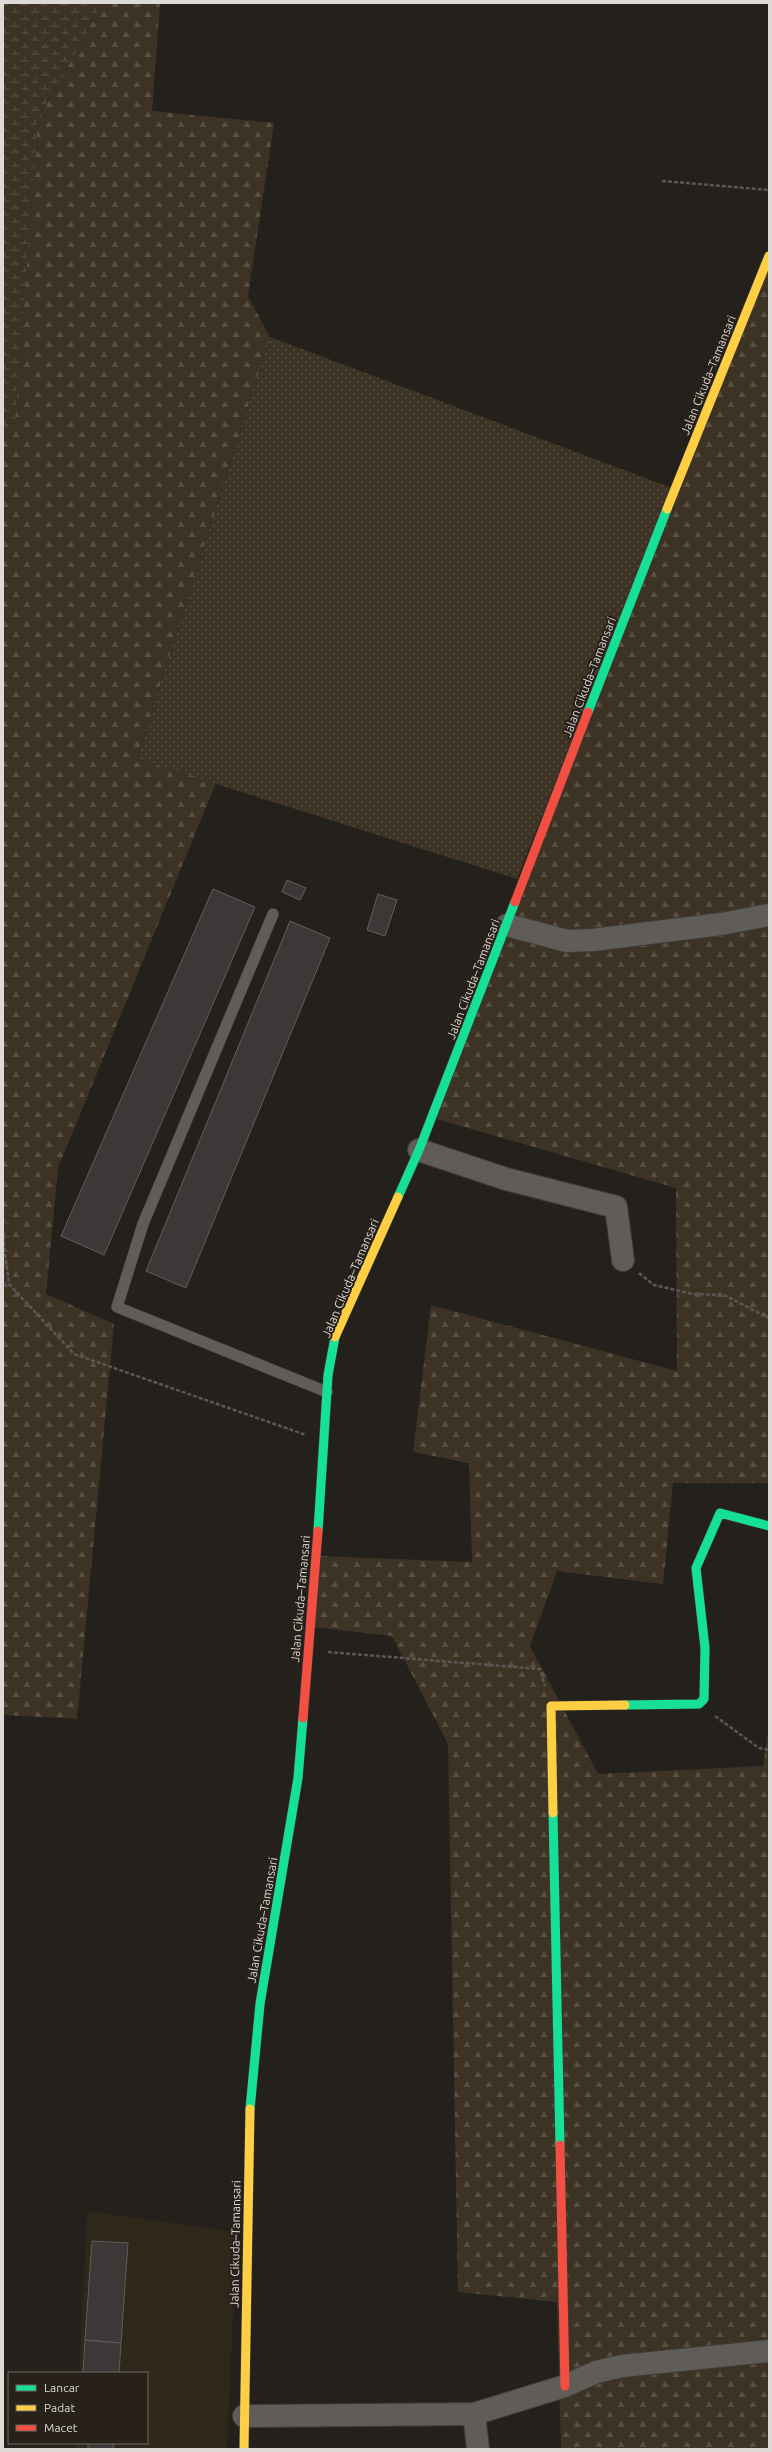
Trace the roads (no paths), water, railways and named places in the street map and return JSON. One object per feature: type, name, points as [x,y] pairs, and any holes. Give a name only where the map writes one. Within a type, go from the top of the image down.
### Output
[{"type":"street","name":"Jalan Cikuda–Tamansari","points":[[244,2449],[249,2122],[260,2004],[298,1778],[325,1442],[327,1392],[334,1340],[419,1150],[652,546],[769,256]]},
{"type":"street","points":[[507,925],[568,940],[593,940],[721,924],[769,915]]},
{"type":"street","points":[[419,1150],[506,1179],[616,1207],[623,1260]]},
{"type":"street","points":[[565,2386],[551,1706],[699,1704],[704,1699],[705,1648],[696,1568],[720,1513],[769,1526]]},
{"type":"street","points":[[244,2416],[474,2414],[565,2386],[596,2372],[622,2366],[769,2351]]},
{"type":"street","points":[[474,2414],[478,2449]]},
{"type":"lane","points":[[273,914],[143,1224],[117,1307],[327,1392]]}]
